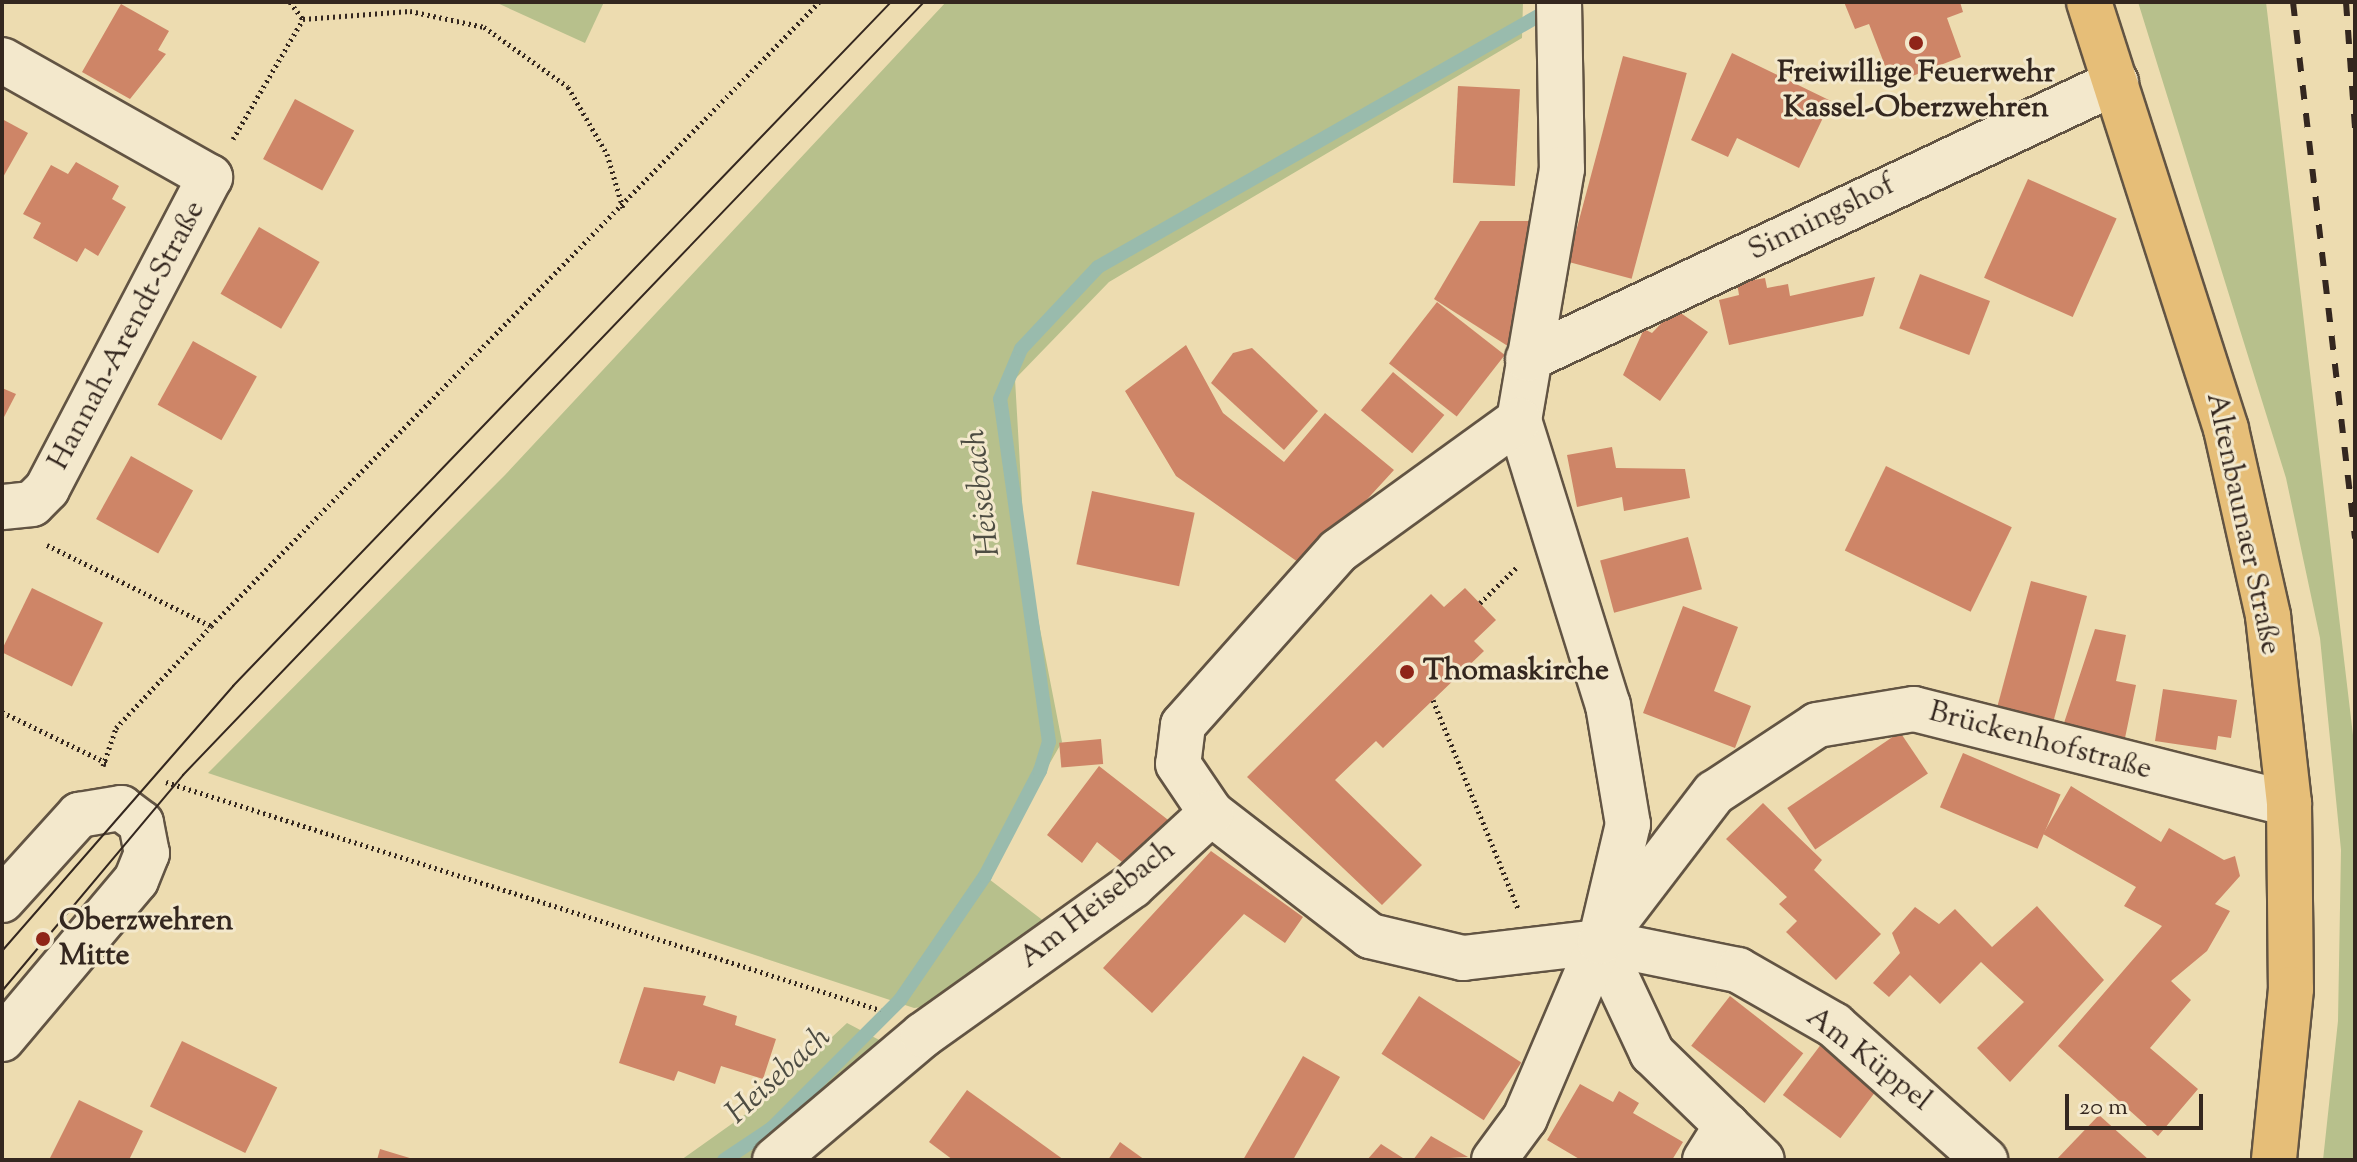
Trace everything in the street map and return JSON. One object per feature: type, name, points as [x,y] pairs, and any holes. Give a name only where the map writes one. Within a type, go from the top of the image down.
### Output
[{"type":"main road","name":"Altenbaunaer Straße","points":[[2089,2],[2226,429],[2268,616],[2289,804],[2291,989],[2274,1160]]},
{"type":"street","points":[[1559,6],[1562,169],[1519,420],[1608,705],[1628,824],[1600,942],[1652,1053],[1716,1142],[1762,1160]]},
{"type":"street","name":"Hannah-Arendt-Straße","points":[[2,60],[210,177],[47,489],[8,508]]},
{"type":"street","name":"Sinningshof","points":[[1528,359],[2116,82]]},
{"type":"street","points":[[1211,813],[1178,764],[1183,725],[1338,551],[1519,420]]},
{"type":"street","name":"Brückenhofstraße","points":[[1494,1160],[1525,1118],[1600,942],[1714,793],[1817,725],[1914,709],[2289,804]]},
{"type":"street","points":[[2,900],[79,815],[121,808],[141,823],[147,853],[136,880],[2,1039]]},
{"type":"street","name":"Am Küppel","points":[[1211,813],[1370,936],[1463,958],[1600,942],[1738,970],[1834,1025],[1985,1160]]},
{"type":"street","name":"Am Heisebach","points":[[775,1160],[923,1035],[1132,886],[1211,813]]},
{"type":"path","points":[[290,2],[303,19]]},
{"type":"path","points":[[105,762],[116,728],[211,626],[623,208],[819,2]]},
{"type":"path","points":[[303,19],[410,11],[484,27],[568,87],[607,154],[623,208]]},
{"type":"path","points":[[210,177],[303,19]]},
{"type":"path","points":[[8,508],[43,543],[211,626]]},
{"type":"path","points":[[1433,700],[1535,950]]},
{"type":"path","points":[[2,712],[120,767]]},
{"type":"path","points":[[150,777],[863,1002]]},
{"type":"green space","points":[[495,2],[604,2],[585,43]]},
{"type":"green space","points":[[946,2],[1523,2],[1522,38],[1109,282],[1015,379],[1025,552],[1062,742],[985,876],[1045,922],[938,1005],[914,1008],[208,773],[505,475]]},
{"type":"green space","points":[[2138,2],[2266,2],[2355,752],[2355,1160],[2323,1160],[2338,1021],[2341,850],[2320,638],[2286,478]]},
{"type":"green space","points":[[847,1023],[885,1043],[794,1125],[748,1160],[681,1160],[764,1101]]},
{"type":"building","name":"Freiwillige Feuerwehr Kassel-Oberzwehren","points":[[1844,2],[1960,2],[1963,12],[1947,18],[1961,57],[1892,84],[1869,24],[1855,29]]},
{"type":"building","points":[[121,4],[169,31],[158,50],[166,54],[130,99],[82,72]]},
{"type":"building","points":[[1732,53],[1831,101],[1799,168],[1737,138],[1728,157],[1691,140]]},
{"type":"building","points":[[1623,56],[1687,73],[1632,279],[1568,262]]},
{"type":"building","points":[[1458,86],[1520,89],[1515,186],[1453,183]]},
{"type":"building","points":[[295,99],[354,130],[322,190],[263,159]]},
{"type":"building","points":[[2,119],[28,133],[2,179]]},
{"type":"building","points":[[76,162],[119,186],[112,199],[126,207],[98,256],[85,248],[77,262],[33,238],[41,223],[23,214],[51,165],[68,174]]},
{"type":"building","points":[[2028,179],[2117,218],[2073,317],[1984,278]]},
{"type":"building","points":[[1480,221],[1532,221],[1514,350],[1434,299]]},
{"type":"building","points":[[259,227],[320,262],[281,329],[220,294]]},
{"type":"building","points":[[1920,274],[1990,301],[1969,355],[1899,328]]},
{"type":"building","points":[[1875,277],[1863,316],[1729,345],[1719,300],[1739,295],[1737,283],[1765,278],[1767,288],[1788,284],[1790,296]]},
{"type":"building","points":[[1437,302],[1505,355],[1457,416],[1389,363]]},
{"type":"building","points":[[1675,309],[1708,332],[1660,401],[1623,375],[1644,329],[1652,333]]},
{"type":"building","points":[[193,341],[257,376],[221,440],[158,405]]},
{"type":"building","points":[[1186,345],[1223,413],[1284,462],[1325,413],[1394,470],[1305,567],[1176,476],[1125,391]]},
{"type":"building","points":[[1252,348],[1318,411],[1284,450],[1211,383],[1233,353]]},
{"type":"building","points":[[1393,372],[1444,415],[1412,453],[1361,410]]},
{"type":"building","points":[[2,388],[16,394],[2,421]]},
{"type":"building","points":[[1612,447],[1616,468],[1685,469],[1690,498],[1624,511],[1622,497],[1577,507],[1567,455]]},
{"type":"building","points":[[131,456],[193,490],[158,553],[96,519]]},
{"type":"building","points":[[1886,466],[2012,527],[1971,612],[1845,550]]},
{"type":"building","points":[[1092,491],[1195,513],[1179,586],[1076,564]]},
{"type":"building","points":[[1688,537],[1702,589],[1614,613],[1600,561]]},
{"type":"building","points":[[2031,581],[2087,596],[2054,721],[1998,706]]},
{"type":"building","points":[[32,588],[103,623],[72,686],[2,652]]},
{"type":"building","points":[[1465,588],[1496,620],[1474,641],[1484,651],[1383,748],[1376,741],[1335,780],[1422,865],[1382,905],[1247,777],[1431,594],[1444,607]]},
{"type":"building","points":[[1683,606],[1738,627],[1714,691],[1751,706],[1735,748],[1643,713]]},
{"type":"building","points":[[2095,629],[2126,635],[2116,681],[2136,685],[2125,738],[2063,726]]},
{"type":"building","points":[[2163,689],[2237,700],[2231,738],[2218,736],[2216,750],[2155,741]]},
{"type":"building","points":[[1900,732],[1928,773],[1815,850],[1787,808]]},
{"type":"building","points":[[1101,739],[1103,764],[1061,768],[1059,743]]},
{"type":"building","points":[[1963,753],[2061,794],[2038,849],[1940,807]]},
{"type":"building","points":[[1099,766],[1172,823],[1127,866],[1097,842],[1082,863],[1047,835]]},
{"type":"building","points":[[2071,786],[2161,842],[2169,828],[2224,860],[2235,856],[2240,876],[2215,904],[2230,911],[2207,951],[2171,981],[2191,1000],[2150,1048],[2198,1089],[2158,1136],[2058,1046],[2162,926],[2124,906],[2136,887],[2043,834]]},
{"type":"building","points":[[1763,803],[1822,860],[1814,870],[1881,934],[1836,980],[1786,932],[1797,921],[1779,904],[1787,897],[1726,839]]},
{"type":"building","points":[[1211,851],[1303,917],[1285,943],[1244,914],[1152,1013],[1103,968]]},
{"type":"building","points":[[2037,906],[2104,980],[2010,1082],[1977,1048],[2024,1002],[1981,962],[1940,1004],[1910,975],[1889,997],[1873,983],[1900,953],[1892,933],[1915,907],[1939,924],[1955,909],[1992,947]]},
{"type":"building","points":[[644,987],[706,996],[703,1005],[737,1016],[735,1025],[776,1039],[763,1079],[721,1066],[715,1084],[678,1071],[674,1081],[619,1063]]},
{"type":"building","points":[[1419,996],[1521,1062],[1484,1120],[1381,1054]]},
{"type":"building","points":[[1730,996],[1803,1053],[1764,1103],[1691,1046]]},
{"type":"building","points":[[182,1041],[277,1087],[245,1153],[150,1107]]},
{"type":"building","points":[[1822,1043],[1880,1086],[1840,1138],[1783,1095]]},
{"type":"building","points":[[1303,1056],[1340,1077],[1293,1160],[1243,1160]]},
{"type":"building","points":[[1580,1084],[1613,1102],[1619,1091],[1639,1103],[1633,1113],[1683,1142],[1672,1160],[1581,1160],[1547,1140]]},
{"type":"building","points":[[967,1090],[1064,1160],[953,1160],[929,1142]]},
{"type":"building","points":[[79,1100],[143,1131],[129,1160],[49,1160]]},
{"type":"building","points":[[2099,1115],[2149,1160],[2056,1160]]},
{"type":"building","points":[[1431,1136],[1468,1157],[1413,1160]]},
{"type":"building","points":[[1120,1142],[1145,1160],[1108,1160]]},
{"type":"building","points":[[1381,1144],[1406,1160],[1367,1160]]},
{"type":"building","points":[[380,1149],[413,1159],[413,1160],[377,1160]]},
{"type":"waterway","name":"Heisebach","points":[[724,1160],[772,1128],[900,1000],[985,876],[1040,771],[1049,742],[1000,399],[1021,349],[1098,267],[1554,7]]},
{"type":"tram line","points":[[2,951],[233,686],[891,2]]},
{"type":"tram line","points":[[2,991],[183,775],[924,2]]},
{"type":"railway","points":[[2293,2],[2355,538]]},
{"type":"railway","points":[[2346,2],[2355,129]]},
{"type":"place","name":"Freiwillige Feuerwehr Kassel-Oberzwehren","points":[[1916,43]]},
{"type":"place","name":"Thomaskirche","points":[[1407,672]]},
{"type":"place","name":"Oberzwehren Mitte","points":[[43,939]]}]
